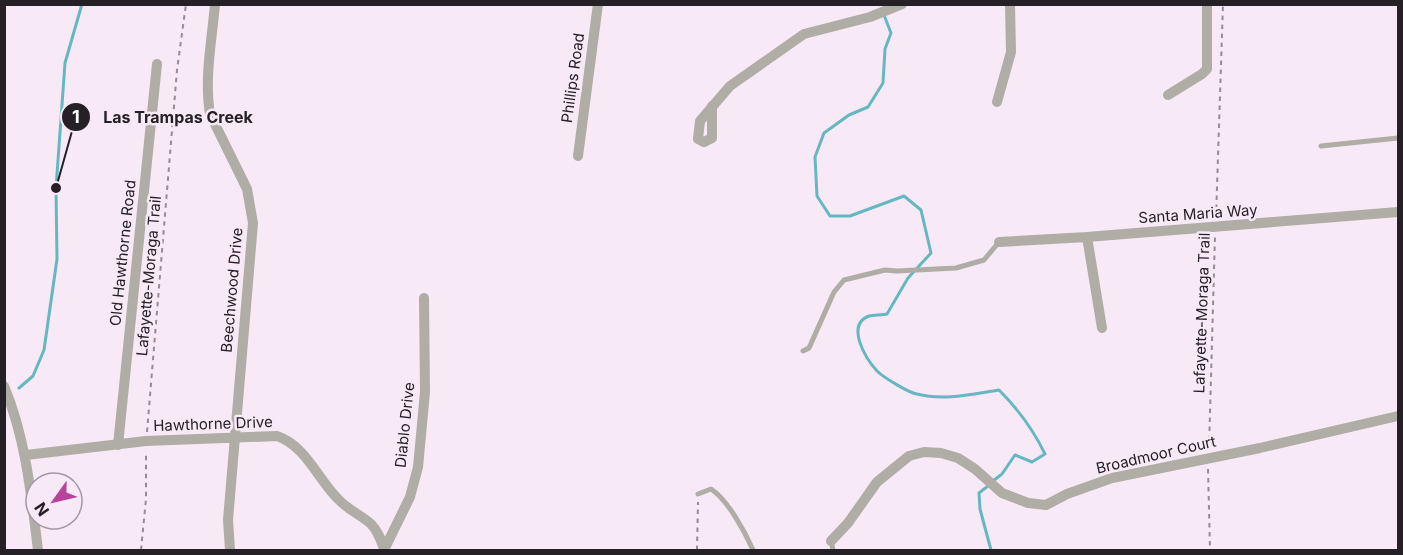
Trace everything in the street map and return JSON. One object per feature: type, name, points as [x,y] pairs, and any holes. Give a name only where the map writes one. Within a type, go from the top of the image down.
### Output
[{"type":"street","name":"Beechwood Drive","points":[[215,4],[208,75],[210,114],[247,189],[253,224],[228,520],[230,550]]},
{"type":"street","name":"Phillips Road","points":[[578,156],[598,4]]},
{"type":"street","points":[[997,102],[1011,52],[1010,4]]},
{"type":"street","points":[[1168,95],[1207,69],[1207,4]]},
{"type":"street","points":[[712,106],[730,86],[804,34],[870,17],[901,5]]},
{"type":"street","name":"Old Hawthorne Road","points":[[118,445],[157,64]]},
{"type":"street","name":"Santa Maria Way","points":[[999,242],[1216,228],[1398,212]]},
{"type":"street","points":[[1087,237],[1102,328]]},
{"type":"street","name":"Diablo Drive","points":[[384,550],[410,497],[418,466],[425,392],[424,298]]},
{"type":"street","points":[[4,386],[16,414],[26,455],[38,550]]},
{"type":"street","name":"Broadmoor Court","points":[[832,546],[877,482],[909,456],[924,452],[941,453],[958,458],[975,469],[1002,493],[1028,503],[1046,505],[1066,494],[1112,478],[1260,448],[1398,416]]},
{"type":"street","name":"Hawthorne Drive","points":[[26,455],[146,441],[277,436],[286,439],[305,456],[327,488],[340,502],[372,525],[384,550]]},
{"type":"lane","points":[[1321,146],[1398,138]]},
{"type":"lane","points":[[803,351],[809,348],[834,292],[844,280],[885,270],[956,268],[984,260],[999,242]]},
{"type":"lane","points":[[698,494],[711,489],[719,494],[753,550]]},
{"type":"path","name":"Lafayette-Moraga Trail","points":[[141,550],[146,499],[146,441],[177,70],[186,4]]},
{"type":"path","name":"Lafayette-Moraga Trail","points":[[1210,550],[1208,458],[1223,4]]},
{"type":"path","points":[[697,550],[698,494]]},
{"type":"waterway","points":[[19,388],[33,376],[44,350],[57,259],[56,188],[65,63],[82,4]]},
{"type":"waterway","points":[[884,15],[891,33],[885,49],[883,83],[868,107],[849,115],[824,133],[815,157],[817,196],[830,216],[850,216],[904,196],[921,210],[931,253],[908,278],[887,314],[869,316],[862,320],[858,334],[860,342],[863,351],[877,371],[913,393],[948,397],[999,390],[1006,397],[1030,428],[1045,454],[1032,462],[1015,455],[1002,474],[993,481]]},
{"type":"waterway","points":[[988,486],[979,493],[980,509],[991,550]]},
{"type":"place","name":"Las Trampas Creek","points":[[56,188]]}]
